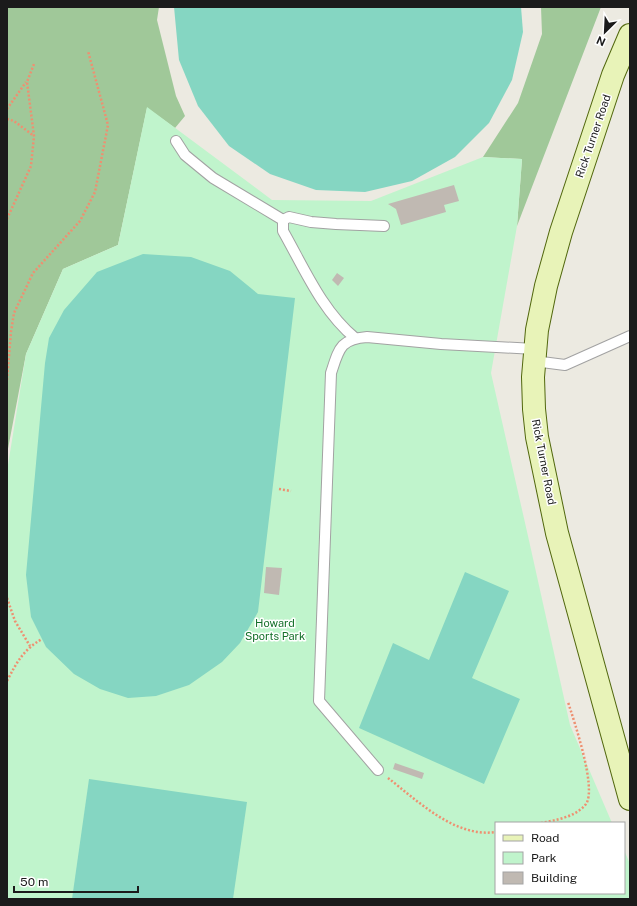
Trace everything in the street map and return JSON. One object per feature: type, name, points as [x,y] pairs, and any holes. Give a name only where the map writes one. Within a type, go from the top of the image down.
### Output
[{"type":"main road","name":"Rick Turner Road","points":[[630,35],[613,75],[561,232],[546,286],[537,330],[534,409],[537,437],[557,533],[630,799]]},
{"type":"lane","points":[[176,141],[185,156],[213,178],[283,220]]},
{"type":"lane","points":[[283,220],[289,217],[311,222],[384,226]]},
{"type":"lane","points":[[283,220],[283,231],[324,305],[355,338]]},
{"type":"lane","points":[[378,770],[319,701],[331,373],[338,351],[346,343],[355,338],[367,337],[535,355],[565,364],[630,336]]},
{"type":"path","points":[[7,380],[9,332],[14,313],[34,273],[80,222],[95,192],[108,125],[88,51]]},
{"type":"path","points":[[7,109],[26,82],[34,64]]},
{"type":"path","points":[[7,218],[31,166],[34,136],[26,82]]},
{"type":"path","points":[[7,119],[14,121],[34,136]]},
{"type":"path","points":[[279,489],[291,491]]},
{"type":"path","points":[[7,598],[15,622],[30,646]]},
{"type":"path","points":[[7,681],[16,663],[30,646],[42,639]]},
{"type":"path","points":[[545,822],[575,814],[586,804],[589,794],[589,779],[568,702]]},
{"type":"path","points":[[378,770],[432,811],[458,827],[475,832],[495,832]]},
{"type":"green space","points":[[7,7],[159,7],[157,20],[176,96],[185,116],[175,128],[147,108],[118,245],[63,269],[26,354],[7,454]]},
{"type":"green space","points":[[541,7],[601,7],[517,226],[522,159],[483,157],[518,103],[542,34]]},
{"type":"green space","name":"Howard Sports Park","points":[[147,107],[272,200],[371,201],[483,157],[522,159],[517,226],[491,373],[570,725],[612,822],[495,822],[495,894],[625,894],[625,852],[630,864],[630,899],[7,899],[7,471],[26,354],[63,269],[118,245]]},
{"type":"shaded area","points":[[174,7],[521,7],[523,32],[512,80],[489,123],[455,157],[412,181],[365,192],[316,190],[270,174],[229,146],[198,106],[179,60]]},
{"type":"shaded area","points":[[143,254],[191,257],[230,271],[258,294],[295,298],[258,612],[240,643],[222,662],[189,685],[156,696],[128,698],[100,689],[74,674],[46,647],[31,617],[26,575],[45,363],[49,338],[64,310],[97,272]]},
{"type":"shaded area","points":[[465,572],[509,591],[472,678],[520,699],[484,784],[359,728],[393,643],[429,660]]},
{"type":"shaded area","points":[[89,779],[247,802],[233,899],[72,899]]},
{"type":"building","points":[[454,185],[459,201],[444,205],[446,212],[401,225],[396,209],[388,204]]},
{"type":"building","points":[[337,273],[344,278],[338,286],[332,280]]},
{"type":"building","points":[[266,567],[282,568],[279,595],[264,593]]},
{"type":"building","points":[[395,763],[424,773],[422,779],[393,769]]}]
